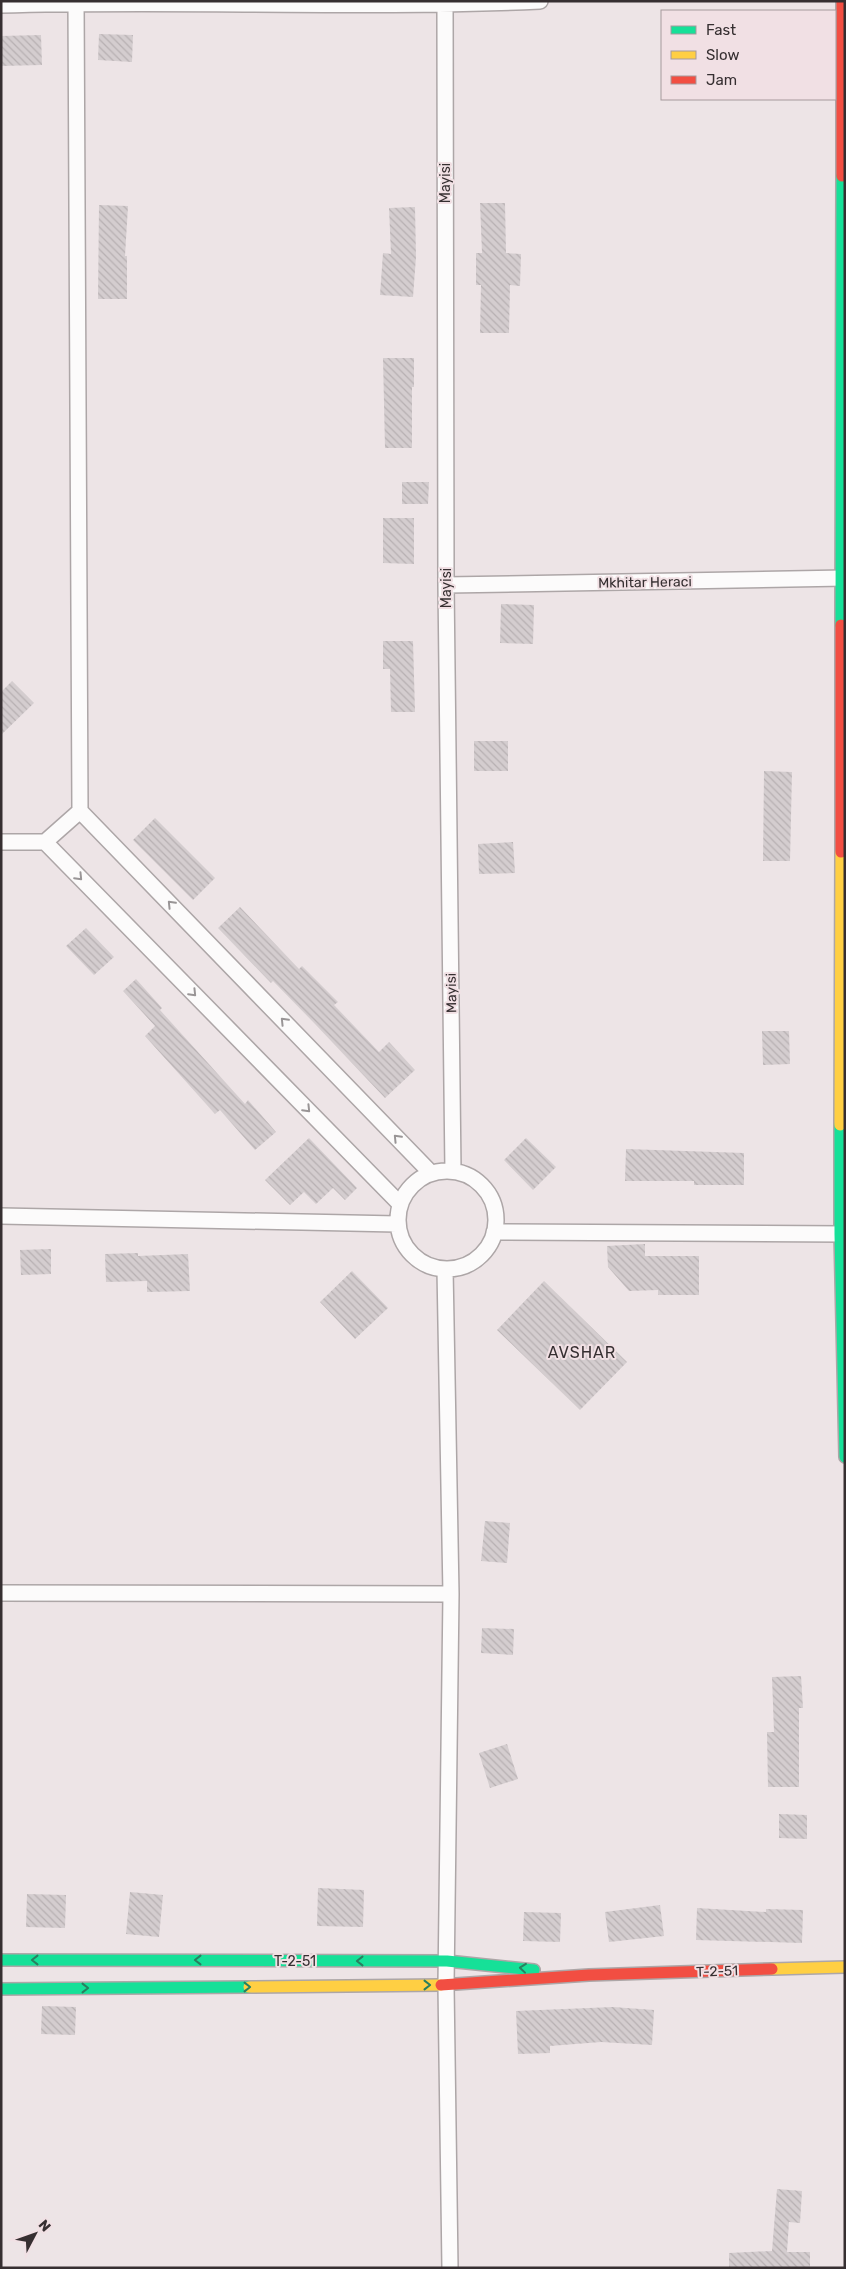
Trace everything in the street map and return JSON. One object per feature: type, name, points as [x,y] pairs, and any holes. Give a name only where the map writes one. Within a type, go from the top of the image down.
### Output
[{"type":"main road","points":[[842,1],[842,1234],[845,1457]]},
{"type":"main road","name":"T-2-51","points":[[1,1960],[447,1961],[588,1975]]},
{"type":"main road","name":"T-2-51","points":[[1,1989],[446,1985],[588,1975],[845,1967]]},
{"type":"street","points":[[1,4],[76,2],[445,5],[540,1]]},
{"type":"street","points":[[76,2],[80,811],[431,1173]]},
{"type":"street","name":"Mayisi","points":[[445,5],[446,585],[453,1171]]},
{"type":"street","name":"Mkhitar Heraci","points":[[446,585],[843,578]]},
{"type":"street","points":[[1,842],[45,842],[80,811]]},
{"type":"street","points":[[45,842],[400,1204]]},
{"type":"street","points":[[453,1171],[469,1176],[482,1186],[492,1199],[496,1215],[494,1232],[488,1247],[476,1259],[462,1267],[445,1269],[431,1266],[418,1260],[408,1250],[401,1238],[397,1224],[400,1204],[407,1191],[417,1180],[431,1173],[453,1171]]},
{"type":"street","points":[[1,1216],[397,1224]]},
{"type":"street","points":[[494,1232],[842,1234]]},
{"type":"street","points":[[445,1269],[451,1594],[446,1985],[450,2268]]},
{"type":"street","points":[[1,1593],[451,1594]]},
{"type":"building","points":[[99,34],[133,35],[132,62],[98,60]]},
{"type":"building","points":[[41,35],[42,65],[1,66],[1,36]]},
{"type":"building","points":[[480,203],[505,203],[506,253],[521,254],[520,286],[510,285],[509,333],[480,333],[481,285],[476,285],[476,253],[482,253]]},
{"type":"building","points":[[99,205],[128,206],[125,256],[127,256],[127,299],[98,299]]},
{"type":"building","points":[[415,207],[416,257],[413,297],[380,295],[383,253],[391,254],[389,208]]},
{"type":"building","points":[[383,358],[414,358],[412,448],[385,448]]},
{"type":"building","points":[[402,482],[429,482],[428,504],[402,504]]},
{"type":"building","points":[[383,518],[414,518],[414,564],[383,563]]},
{"type":"building","points":[[501,604],[534,605],[533,644],[500,643]]},
{"type":"building","points":[[383,641],[413,641],[415,712],[391,712],[390,669],[383,669]]},
{"type":"building","points":[[12,681],[34,703],[1,735],[1,692]]},
{"type":"building","points":[[474,741],[508,741],[508,771],[474,771]]},
{"type":"building","points":[[764,771],[792,772],[790,861],[763,861]]},
{"type":"building","points":[[155,818],[215,878],[193,900],[133,840]]},
{"type":"building","points":[[513,842],[515,873],[479,874],[478,844]]},
{"type":"building","points":[[240,907],[299,969],[302,966],[338,1002],[334,1005],[379,1052],[389,1042],[415,1070],[385,1098],[273,981],[271,983],[218,928]]},
{"type":"building","points":[[86,928],[114,957],[94,975],[66,946]]},
{"type":"building","points":[[136,979],[162,1008],[160,1010],[245,1104],[248,1100],[276,1132],[255,1150],[220,1110],[215,1114],[145,1036],[155,1026],[123,991]]},
{"type":"building","points":[[762,1031],[789,1031],[790,1064],[763,1065]]},
{"type":"building","points":[[309,1138],[357,1188],[345,1200],[333,1188],[316,1204],[304,1192],[290,1205],[265,1180]]},
{"type":"building","points":[[526,1138],[556,1167],[533,1190],[504,1160]]},
{"type":"building","points":[[626,1149],[744,1153],[744,1185],[694,1185],[694,1181],[625,1181]]},
{"type":"building","points":[[645,1244],[645,1256],[699,1256],[699,1295],[658,1295],[658,1290],[629,1291],[608,1267],[607,1246]]},
{"type":"building","points":[[51,1249],[51,1274],[21,1275],[20,1250]]},
{"type":"building","points":[[138,1253],[138,1256],[188,1254],[190,1291],[147,1292],[147,1281],[106,1282],[105,1254]]},
{"type":"building","points":[[352,1271],[388,1308],[355,1339],[320,1302]]},
{"type":"building","points":[[544,1281],[627,1362],[580,1410],[497,1330]]},
{"type":"building","points":[[485,1521],[510,1523],[507,1563],[481,1561]]},
{"type":"building","points":[[482,1628],[514,1629],[513,1655],[481,1653]]},
{"type":"building","points":[[801,1676],[803,1708],[799,1708],[799,1787],[768,1787],[767,1732],[774,1732],[772,1677]]},
{"type":"building","points":[[507,1744],[518,1779],[490,1788],[479,1753]]},
{"type":"building","points":[[779,1814],[807,1815],[807,1839],[779,1838]]},
{"type":"building","points":[[318,1888],[364,1890],[363,1927],[317,1926]]},
{"type":"building","points":[[130,1892],[163,1895],[159,1937],[126,1934]]},
{"type":"building","points":[[27,1894],[66,1895],[65,1928],[26,1927]]},
{"type":"building","points":[[660,1905],[664,1936],[609,1942],[605,1912]]},
{"type":"building","points":[[697,1908],[766,1912],[766,1909],[803,1910],[802,1943],[696,1940]]},
{"type":"building","points":[[524,1912],[561,1913],[560,1942],[523,1941]]},
{"type":"building","points":[[42,2006],[76,2007],[75,2035],[41,2034]]},
{"type":"building","points":[[613,2007],[654,2010],[652,2045],[601,2042],[550,2046],[550,2053],[518,2054],[516,2011]]},
{"type":"building","points":[[777,2189],[802,2191],[800,2223],[789,2222],[787,2252],[810,2252],[810,2268],[729,2268],[729,2253],[772,2251]]},
{"type":"traffic: fast","points":[[841,625],[842,176]]},
{"type":"traffic: fast","points":[[840,1125],[840,1234],[845,1457]]},
{"type":"traffic: fast","points":[[1,1960],[447,1961],[534,1970]]},
{"type":"traffic: fast","points":[[1,1989],[249,1987]]},
{"type":"traffic: slow","points":[[840,1125],[841,852]]},
{"type":"traffic: slow","points":[[772,1969],[845,1967]]},
{"type":"traffic: slow","points":[[249,1987],[441,1985]]},
{"type":"traffic: jam","points":[[842,1],[842,176]]},
{"type":"traffic: jam","points":[[841,625],[841,852]]},
{"type":"traffic: jam","points":[[441,1985],[589,1975],[772,1969]]},
{"type":"district","name":"AVSHAR","points":[[582,1352]]}]
